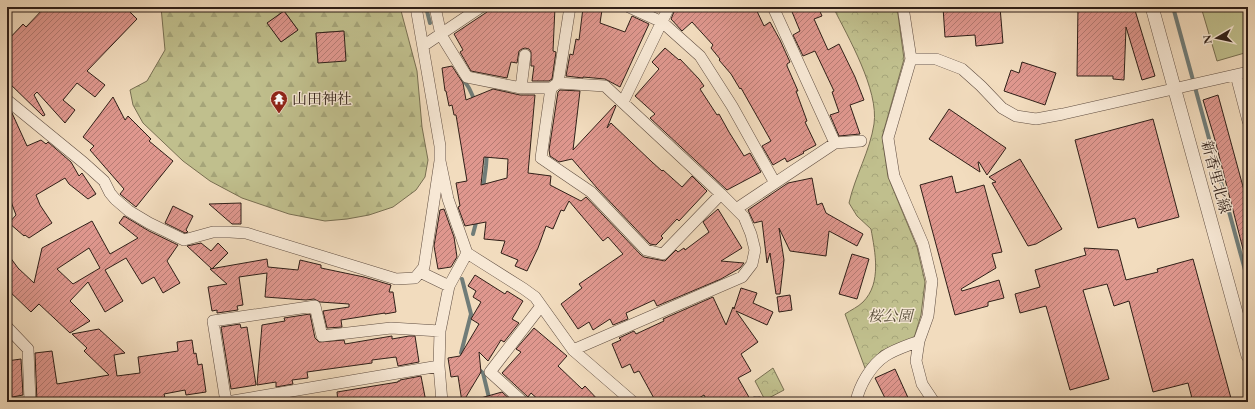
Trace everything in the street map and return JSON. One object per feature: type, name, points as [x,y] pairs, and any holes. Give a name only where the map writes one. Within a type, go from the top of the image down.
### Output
[{"type":"street","points":[[7,100],[84,163],[104,182],[115,199],[129,211],[149,223],[184,240],[213,232],[246,233],[396,279],[415,278],[424,267],[440,161],[440,146],[416,7]]},
{"type":"street","points":[[435,7],[441,34],[467,77],[521,88],[605,86],[744,217],[751,234],[755,250],[752,264],[742,277],[573,350]]},
{"type":"street","points":[[423,46],[481,7]]},
{"type":"street","points":[[570,7],[541,158],[591,192],[646,250],[663,254],[721,194]]},
{"type":"street","points":[[629,7],[662,22],[700,56],[732,106],[775,183]]},
{"type":"street","points":[[623,102],[669,7]]},
{"type":"street","points":[[773,7],[835,143]]},
{"type":"street","points":[[903,7],[911,59],[888,138],[894,176],[923,244],[932,282],[928,316],[919,341],[916,361],[922,384],[934,402]]},
{"type":"street","name":"新香里北線","points":[[1152,7],[1248,356]]},
{"type":"street","points":[[521,88],[525,55]]},
{"type":"street","points":[[911,59],[936,59],[962,69],[1002,108],[1016,116],[1036,119],[1248,72]]},
{"type":"street","points":[[1236,74],[1248,118]]},
{"type":"street","points":[[736,209],[835,143],[861,141]]},
{"type":"street","points":[[440,161],[448,199],[467,253],[524,289],[535,298],[573,350],[627,400]]},
{"type":"street","points":[[442,402],[439,366],[440,331],[449,286],[467,253]]},
{"type":"street","points":[[420,272],[449,286]]},
{"type":"street","points":[[439,366],[227,402],[213,321],[315,306],[322,336],[391,328],[440,331]]},
{"type":"street","points":[[523,402],[490,372],[541,306]]},
{"type":"street","points":[[7,328],[28,349],[30,402]]},
{"type":"street","points":[[856,402],[857,392],[869,371],[885,356],[919,341]]},
{"type":"green space","name":"山田神社","points":[[161,7],[400,7],[417,71],[422,127],[428,160],[425,177],[416,190],[393,207],[369,215],[347,219],[325,221],[289,214],[242,198],[210,181],[183,161],[143,123],[133,105],[130,90],[147,81],[165,50]],"holes":[[[284,11],[298,30],[281,42],[268,23]],[[343,31],[318,63],[316,33]]]},
{"type":"green space","name":"桜公園","points":[[833,7],[897,7],[904,59],[882,137],[888,177],[917,247],[925,282],[921,315],[914,338],[881,351],[865,368],[845,314],[863,302],[873,286],[875,277],[876,267],[871,229],[857,216],[849,203],[872,134],[874,110],[872,96],[861,64]]},
{"type":"green space","points":[[1201,7],[1248,7],[1248,52],[1217,61]]},
{"type":"green space","points":[[773,368],[784,390],[765,400],[755,381]]},
{"type":"building","points":[[45,7],[125,7],[137,19],[87,71],[105,85],[95,97],[77,83],[63,100],[75,110],[65,123],[37,92],[34,95],[45,115],[43,116],[7,81],[7,41],[23,24],[26,27]]},
{"type":"building","points":[[488,7],[555,7],[553,51],[556,52],[552,79],[549,81],[532,81],[534,66],[531,66],[531,52],[529,49],[525,48],[519,51],[517,63],[511,62],[507,78],[471,71],[460,52],[463,50],[454,34],[487,12]]},
{"type":"building","points":[[676,7],[755,7],[764,26],[770,22],[790,62],[787,66],[798,91],[796,91],[807,121],[805,122],[816,145],[787,162],[785,158],[773,165],[762,146],[771,141],[741,88],[740,89],[731,74],[711,48],[713,45],[692,22],[682,31],[671,19]]},
{"type":"building","points":[[790,7],[818,7],[822,16],[814,19],[828,50],[839,44],[864,100],[850,105],[860,134],[839,136],[830,115],[839,112],[832,92],[834,91],[815,51],[803,56],[793,35],[800,31]]},
{"type":"building","points":[[943,7],[1000,7],[1003,43],[976,46],[975,35],[945,37]]},
{"type":"building","points":[[1078,7],[1134,7],[1155,76],[1142,80],[1126,27],[1124,80],[1113,79],[1113,76],[1077,76]]},
{"type":"building","points":[[583,8],[602,10],[600,23],[625,32],[632,16],[649,24],[620,87],[605,79],[566,76],[570,54],[573,55],[576,39],[579,40]]},
{"type":"building","points":[[284,11],[298,30],[281,42],[267,23]]},
{"type":"building","points":[[344,31],[346,61],[318,63],[316,33]]},
{"type":"building","points":[[665,48],[679,60],[680,59],[699,79],[704,86],[700,89],[717,115],[719,114],[744,156],[750,153],[761,172],[727,190],[650,118],[655,114],[635,96],[659,69],[652,62]]},
{"type":"building","points":[[1022,62],[1056,73],[1045,105],[1004,91],[1011,70],[1019,73]]},
{"type":"building","points":[[452,66],[463,83],[466,100],[493,89],[520,95],[535,95],[528,173],[551,176],[550,185],[581,201],[586,197],[644,257],[665,261],[676,250],[678,252],[684,248],[685,250],[709,232],[703,222],[718,209],[742,248],[721,261],[744,263],[740,268],[721,279],[657,306],[654,300],[626,313],[628,319],[613,325],[610,319],[593,330],[589,322],[578,329],[561,304],[582,288],[579,284],[623,254],[608,237],[603,241],[569,201],[564,211],[561,210],[553,229],[546,226],[527,271],[515,266],[518,260],[501,253],[505,241],[484,239],[486,222],[465,226],[458,207],[460,206],[456,183],[467,181],[456,115],[454,115],[452,105],[449,106],[445,91],[442,68]],"holes":[[[484,157],[508,159],[507,178],[481,185]]]},
{"type":"building","points":[[560,90],[580,91],[573,150],[615,105],[616,106],[607,128],[611,123],[652,162],[682,187],[692,176],[707,191],[679,221],[677,219],[661,236],[663,238],[656,245],[650,244],[572,159],[559,162],[550,156],[549,150],[558,92]]},
{"type":"building","points":[[1218,95],[1248,205],[1248,252],[1244,253],[1215,140],[1203,100]]},
{"type":"building","points":[[113,97],[125,120],[128,116],[151,139],[149,141],[173,161],[136,207],[120,194],[124,189],[90,150],[94,146],[83,137]]},
{"type":"building","points":[[7,109],[12,113],[27,146],[41,140],[46,144],[48,142],[71,162],[79,176],[82,173],[96,194],[88,199],[69,184],[65,178],[36,195],[40,205],[52,223],[29,238],[25,235],[24,236],[9,223],[16,215],[7,191]]},
{"type":"building","points":[[949,109],[1006,148],[987,175],[979,162],[980,172],[929,139]]},
{"type":"building","points":[[1153,119],[1179,217],[1138,228],[1135,218],[1098,228],[1075,140]]},
{"type":"building","points":[[1020,159],[1062,229],[1036,244],[1028,246],[992,183],[996,182],[989,177]]},
{"type":"building","points":[[952,176],[956,193],[984,185],[1002,252],[992,254],[996,268],[961,289],[962,291],[999,280],[1004,298],[988,302],[988,306],[955,315],[920,185]]},
{"type":"building","points":[[812,178],[817,205],[822,203],[826,213],[863,234],[857,246],[829,231],[826,256],[790,251],[779,228],[784,260],[780,294],[776,294],[770,253],[767,263],[762,221],[754,223],[748,210],[788,183]]},
{"type":"building","points":[[241,203],[241,224],[232,224],[209,204]]},
{"type":"building","points":[[173,206],[193,216],[186,230],[188,232],[185,233],[165,223]]},
{"type":"building","points":[[444,209],[454,237],[457,257],[451,267],[438,269],[434,246],[440,210]]},
{"type":"building","points":[[124,216],[149,231],[178,245],[167,261],[180,283],[163,293],[154,277],[142,284],[126,258],[105,270],[123,301],[105,312],[88,282],[70,301],[90,321],[70,333],[39,304],[31,312],[7,289],[7,253],[18,268],[34,283],[42,248],[92,221],[110,254],[138,238],[119,223]],"holes":[[[89,248],[100,268],[73,284],[57,269]]]},
{"type":"building","points":[[201,243],[211,251],[218,243],[228,253],[212,269],[187,246]]},
{"type":"building","points":[[1084,248],[1118,250],[1126,280],[1158,272],[1157,269],[1193,259],[1232,402],[1193,402],[1188,383],[1153,392],[1129,301],[1114,306],[1107,284],[1083,290],[1109,379],[1070,390],[1046,306],[1020,313],[1015,294],[1040,287],[1035,270],[1086,255]]},
{"type":"building","points":[[852,254],[869,259],[857,299],[839,294]]},
{"type":"building","points":[[267,259],[268,267],[298,270],[300,260],[321,265],[321,268],[364,277],[391,285],[389,292],[393,292],[396,312],[341,320],[342,327],[327,328],[323,311],[349,307],[349,304],[320,302],[314,299],[306,300],[265,297],[267,273],[239,277],[243,305],[237,306],[238,310],[217,313],[217,310],[212,311],[208,287],[227,284],[210,269]]},
{"type":"building","points":[[475,275],[505,294],[507,291],[523,301],[512,319],[519,323],[504,342],[501,340],[488,361],[479,352],[481,372],[462,402],[458,376],[451,377],[448,358],[460,356],[479,324],[471,319],[481,302],[473,297],[476,291],[468,286]]},
{"type":"building","points":[[741,288],[757,293],[753,303],[773,312],[767,325],[736,311],[758,342],[741,354],[751,371],[738,378],[750,399],[749,402],[708,402],[704,395],[692,402],[656,402],[639,371],[634,373],[630,364],[622,368],[612,344],[621,340],[619,338],[634,331],[636,334],[664,321],[663,319],[713,297],[726,325],[733,307],[734,309]]},
{"type":"building","points":[[790,295],[792,310],[779,312],[777,297]]},
{"type":"building","points":[[310,314],[315,338],[319,342],[344,340],[345,344],[392,336],[392,339],[415,336],[419,362],[398,366],[396,357],[372,360],[372,363],[307,372],[308,378],[292,380],[293,384],[276,387],[276,382],[257,385],[262,325],[285,321],[284,318]]},
{"type":"building","points":[[240,324],[241,328],[247,327],[256,385],[231,389],[221,327]]},
{"type":"building","points":[[534,328],[567,356],[558,366],[582,389],[585,386],[600,402],[541,402],[531,393],[528,397],[502,373],[521,352],[516,349]]},
{"type":"building","points":[[99,329],[125,353],[114,355],[117,376],[140,373],[138,357],[178,351],[177,342],[192,340],[194,354],[196,353],[198,365],[202,364],[206,392],[186,395],[185,390],[164,394],[165,398],[159,399],[159,402],[37,402],[35,353],[52,351],[57,384],[109,375],[84,351],[87,348],[72,334]]},
{"type":"building","points":[[21,359],[23,395],[7,398],[7,361]]},
{"type":"building","points":[[895,369],[910,402],[887,402],[875,378]]},
{"type":"building","points":[[421,376],[426,402],[338,402],[337,392],[398,382],[400,380]]},
{"type":"building","points":[[502,392],[513,402],[478,402],[477,399]]},
{"type":"waterway","points":[[426,7],[430,23]]},
{"type":"waterway","points":[[1173,7],[1248,281]]},
{"type":"waterway","points":[[463,79],[475,101]]},
{"type":"waterway","points":[[483,189],[487,152]]},
{"type":"waterway","points":[[473,234],[477,219]]},
{"type":"waterway","points":[[462,279],[471,314],[461,353],[465,356]]},
{"type":"waterway","points":[[477,368],[483,373],[490,402]]},
{"type":"place","name":"山田神社","points":[[279,114]]}]
